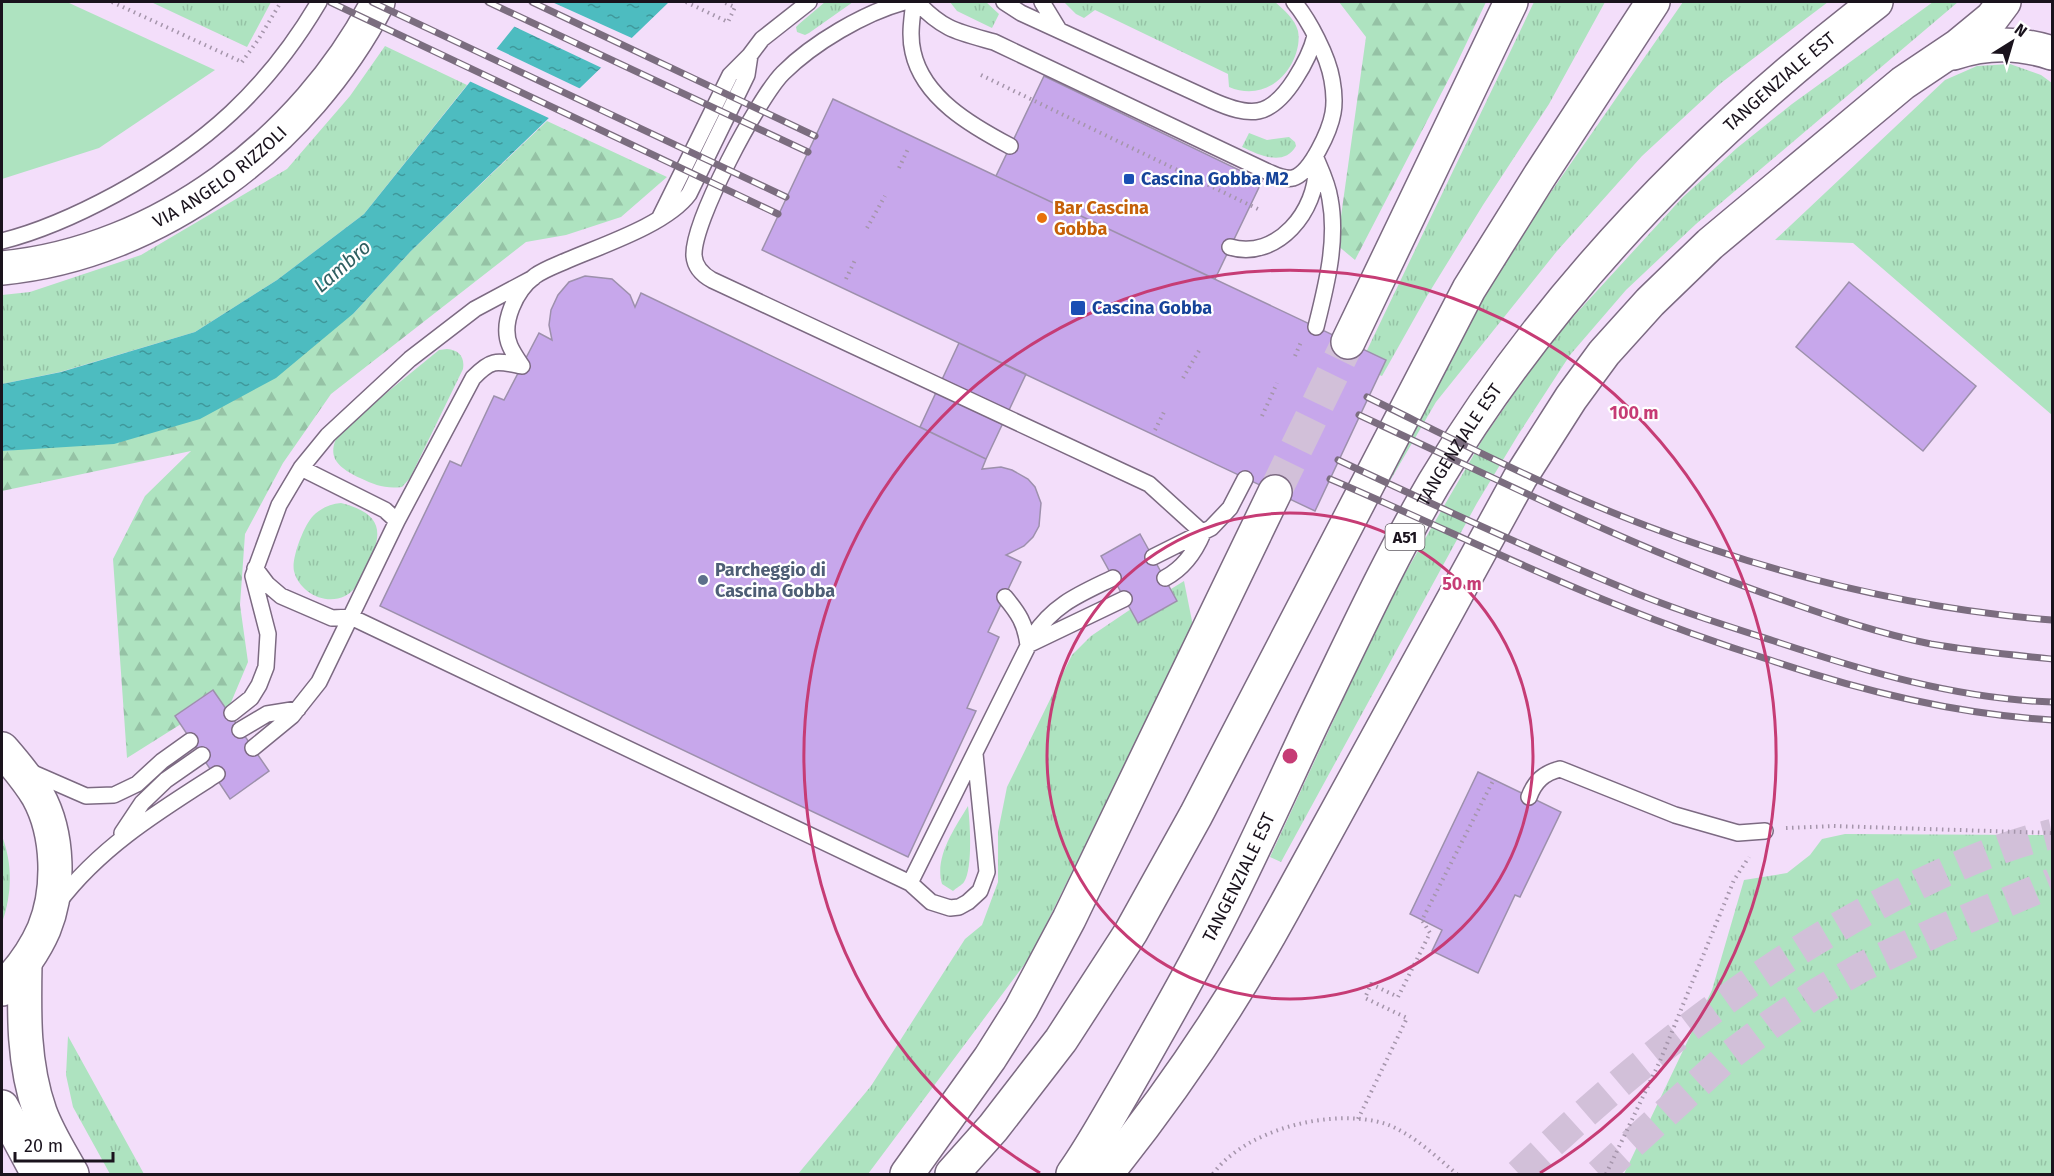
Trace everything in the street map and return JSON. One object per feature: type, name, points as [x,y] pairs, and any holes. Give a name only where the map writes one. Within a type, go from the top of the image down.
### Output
[{"type":"main road","name":"VIA ANGELO RIZZOLI","points":[[2,268],[55,258],[96,246],[169,214],[210,189],[263,148],[311,101],[345,57],[378,2]]},
{"type":"main road","points":[[1348,342],[1511,2]]},
{"type":"main road","points":[[952,1174],[993,1128],[1061,1040],[1131,932],[1196,815],[1469,289],[1534,184],[1653,2]]},
{"type":"main road","name":"TANGENZIALE EST","points":[[1073,1174],[1145,1055],[1191,973],[1371,600],[1433,486],[1489,398],[1578,280],[1667,184],[1752,103],[1876,2]]},
{"type":"main road","points":[[1106,1174],[1135,1138],[1204,1039],[1255,960],[1506,502],[1545,437],[1598,360],[1650,302],[1710,244],[1903,83],[1946,56],[1992,18],[2004,2]]},
{"type":"main road","points":[[1946,56],[1973,46],[2006,44],[2026,46],[2052,53]]},
{"type":"main road","points":[[907,1174],[990,1058],[1021,1009],[1064,929],[1275,492]]},
{"type":"main road","points":[[2,989],[25,963],[43,931],[48,918],[55,873],[51,833],[38,796],[8,756]]},
{"type":"main road","points":[[25,963],[24,1022],[33,1088],[45,1124],[72,1174]]},
{"type":"main road","points":[[2,1107],[38,1174]]},
{"type":"lane","points":[[2,241],[38,230],[92,207],[145,178],[194,146],[236,110],[265,80],[304,28],[320,2]]},
{"type":"lane","points":[[232,713],[251,698],[266,667],[268,634],[254,584],[255,568],[279,505],[301,468],[328,435],[410,359],[475,309],[542,272],[629,234],[679,207],[689,194],[747,75],[750,55],[762,39],[809,2]]},
{"type":"lane","points":[[904,2],[870,14],[842,29],[790,66],[775,82],[755,114],[713,194],[694,256],[700,271],[705,276],[1149,484],[1203,533]]},
{"type":"lane","points":[[915,2],[911,30],[913,53],[923,76],[954,111],[968,122],[1010,146]]},
{"type":"lane","points":[[915,2],[939,23],[953,31],[994,42],[1275,175],[1293,178],[1303,172],[1316,156],[1329,127],[1334,105],[1332,76],[1315,36],[1294,2]]},
{"type":"lane","points":[[1004,2],[1021,13],[1211,100],[1229,108],[1244,111],[1259,111],[1275,105],[1284,96],[1306,61],[1315,36]]},
{"type":"lane","points":[[1042,2],[1059,30]]},
{"type":"lane","points":[[1230,248],[1241,251],[1255,250],[1273,243],[1291,229],[1312,198],[1316,184],[1316,156]]},
{"type":"lane","points":[[1316,156],[1330,200],[1332,217],[1329,266],[1316,327]]},
{"type":"lane","points":[[253,748],[298,710],[319,682],[397,521],[472,378],[483,367],[497,362],[522,366],[510,347],[507,328],[514,303],[533,278]]},
{"type":"lane","points":[[301,468],[385,510],[397,521]]},
{"type":"lane","points":[[1153,557],[1203,533],[1218,522],[1230,508],[1245,479]]},
{"type":"lane","points":[[1165,578],[1188,560],[1203,533]]},
{"type":"lane","points":[[255,568],[267,584],[281,596],[332,618],[351,617],[910,883],[931,902],[950,908],[968,903],[980,891],[987,872],[975,754]]},
{"type":"lane","points":[[910,883],[1028,645],[1041,624],[1059,607],[1113,578]]},
{"type":"lane","points":[[1005,597],[1026,626],[1028,645]]},
{"type":"lane","points":[[1028,645],[1125,599]]},
{"type":"lane","points":[[240,730],[267,714],[298,710]]},
{"type":"lane","points":[[8,756],[57,784],[86,796],[114,795],[137,784],[162,760],[190,741]]},
{"type":"lane","points":[[116,843],[142,802],[166,780],[202,755]]},
{"type":"lane","points":[[1529,796],[1540,778],[1560,769],[1684,818],[1738,833],[1765,831]]},
{"type":"lane","points":[[48,918],[81,876],[116,843],[148,818],[217,774]]},
{"type":"path","points":[[112,2],[242,62],[281,2]]},
{"type":"path","points":[[686,2],[728,22],[735,7],[723,2]]},
{"type":"path","points":[[981,75],[1260,210]]},
{"type":"path","points":[[899,168],[909,147]]},
{"type":"path","points":[[867,228],[885,196]]},
{"type":"path","points":[[846,279],[856,258]]},
{"type":"path","points":[[1183,378],[1200,349]]},
{"type":"path","points":[[1262,416],[1277,383]]},
{"type":"path","points":[[1155,430],[1165,410]]},
{"type":"path","points":[[1358,1119],[1407,1018],[1365,998],[1371,984],[1398,997],[1430,933],[1422,920],[1494,780]]},
{"type":"path","points":[[1606,1174],[1660,1061],[1734,880],[1765,831],[1833,826],[2052,832]]},
{"type":"path","points":[[1213,1174],[1231,1154],[1260,1137],[1278,1130],[1327,1120],[1358,1119],[1385,1124],[1409,1136],[1457,1174]]},
{"type":"green space","points":[[2,2],[67,2],[215,70],[99,148],[2,179]]},
{"type":"green space","points":[[151,2],[271,2],[247,47]]},
{"type":"green space","points":[[825,2],[853,2],[809,33],[805,35],[797,32],[796,27]]},
{"type":"green space","points":[[950,2],[986,2],[999,14],[992,28],[957,11]]},
{"type":"green space","points":[[1064,2],[1275,2],[1289,15],[1297,27],[1298,47],[1287,71],[1273,84],[1257,91],[1239,90],[1229,87],[1228,74],[1095,10],[1084,18],[1076,14]]},
{"type":"green space","points":[[1339,2],[1486,2],[1355,260],[1337,245],[1366,37]]},
{"type":"green space","points":[[1534,2],[1605,2],[1549,104],[1427,296],[1382,376],[1359,367]]},
{"type":"green space","points":[[1683,2],[1828,2],[1721,83],[1642,156],[1557,251],[1436,402],[1352,546],[1480,294]]},
{"type":"green space","points":[[1933,2],[1958,2],[1696,224],[1626,290],[1570,355],[1477,503],[1281,862],[1270,857],[1389,601],[1484,437],[1551,341],[1683,197],[1737,148],[1792,104]]},
{"type":"green space","points":[[385,46],[467,85],[364,214],[277,280],[195,332],[60,372],[2,384],[2,295],[30,292],[141,255],[287,169],[350,96]]},
{"type":"green space","points":[[2010,64],[2041,75],[2052,83],[2052,415],[1853,243],[1775,240],[1945,80],[1977,66]]},
{"type":"green space","points":[[547,121],[667,177],[621,217],[566,235],[526,242],[331,394],[283,463],[245,534],[240,605],[248,662],[227,712],[212,690],[176,715],[181,724],[127,758],[113,559],[145,496],[191,451],[2,491],[2,451],[14,450],[354,313],[411,251]]},
{"type":"green space","points":[[1249,133],[1267,140],[1289,137],[1296,146],[1285,156],[1278,158],[1263,156],[1242,147]]},
{"type":"green space","points":[[447,349],[460,355],[463,369],[410,478],[402,487],[385,487],[375,484],[352,474],[339,465],[333,454],[336,439],[341,430],[439,350]]},
{"type":"green space","points":[[341,503],[355,507],[372,519],[376,526],[376,544],[367,567],[353,590],[337,599],[321,598],[301,585],[294,571],[294,559],[309,520],[326,507]]},
{"type":"green space","points":[[1184,581],[1193,626],[1030,957],[868,1174],[798,1174],[871,1086],[965,939],[982,925],[998,882],[998,832],[1007,787],[1072,655],[1091,636],[1131,609],[1138,623],[1177,601],[1171,589]]},
{"type":"green space","points":[[968,806],[969,867],[964,882],[953,891],[942,884],[941,864],[947,843]]},
{"type":"green space","points":[[1845,834],[2052,835],[2052,1174],[1624,1174],[1712,990],[1744,880],[1787,873],[1810,855],[1822,839]]},
{"type":"green space","points":[[2,836],[8,858],[10,880],[8,901],[2,923]]},
{"type":"green space","points":[[68,1036],[144,1174],[110,1174],[73,1107],[66,1075]]},
{"type":"water","name":"Lambro","points":[[534,2],[669,2],[411,251],[354,313],[276,378],[200,419],[114,444],[2,451],[2,384],[61,372],[195,332],[277,280],[364,214]]},
{"type":"pier","points":[[530,2],[552,2],[634,39],[604,69],[511,25]]},
{"type":"pier","points":[[493,47],[583,90],[553,120],[467,80]]},
{"type":"building","name":"Cascina Gobba M2","points":[[1044,76],[1262,181],[1215,279],[996,176]]},
{"type":"building","points":[[833,99],[1386,360],[1315,511],[762,250]]},
{"type":"building","name":"Parcheggio di Cascina Gobba","points":[[585,276],[612,279],[630,295],[635,307],[641,293],[986,459],[982,469],[1001,467],[1012,470],[1028,479],[1035,487],[1041,503],[1039,526],[1024,546],[1006,555],[1021,562],[988,632],[999,637],[967,708],[976,711],[908,857],[380,606],[450,461],[461,466],[494,396],[504,400],[539,333],[552,340],[549,325],[551,310],[558,295],[569,282]]},
{"type":"building","points":[[1849,282],[1976,386],[1923,451],[1796,347]]},
{"type":"building","points":[[959,343],[1026,374],[986,459],[920,427]]},
{"type":"building","points":[[1140,534],[1177,601],[1138,623],[1101,556]]},
{"type":"building","points":[[213,690],[269,771],[230,799],[175,716]]},
{"type":"building","points":[[1478,772],[1561,812],[1520,897],[1515,895],[1478,973],[1432,951],[1442,930],[1410,914]]},
{"type":"tunnel","points":[[1275,492],[1348,342]]},
{"type":"tunnel","points":[[1519,1174],[1655,1054],[1703,1017],[1802,948],[1855,917],[1943,873],[1997,850],[2052,834]]},
{"type":"tunnel","points":[[1599,1174],[1726,1058],[1815,994],[1862,967],[1940,930],[2052,883]]},
{"type":"railway","points":[[330,2],[778,214]]},
{"type":"railway","points":[[372,2],[786,197]]},
{"type":"railway","points":[[488,2],[808,152]]},
{"type":"railway","points":[[532,2],[815,136]]},
{"type":"railway","points":[[1367,397],[1576,497],[1647,526],[1745,560],[1846,587],[1949,608],[2052,620]]},
{"type":"railway","points":[[1359,415],[1622,537],[1783,600],[1856,625],[1912,640],[1961,649],[2052,659]]},
{"type":"railway","points":[[1338,460],[1546,555],[1694,615],[1842,663],[1911,682],[2016,700],[2052,702]]},
{"type":"railway","points":[[1330,479],[1576,588],[1730,647],[1839,682],[1909,699],[1945,707],[2052,720]]},
{"type":"place","name":"Cascina Gobba M2","points":[[1129,179]]},
{"type":"place","name":"Bar Cascina Gobba","points":[[1042,218]]},
{"type":"place","name":"Cascina Gobba","points":[[1078,308]]},
{"type":"place","name":"Parcheggio di Cascina Gobba","points":[[703,580]]}]
